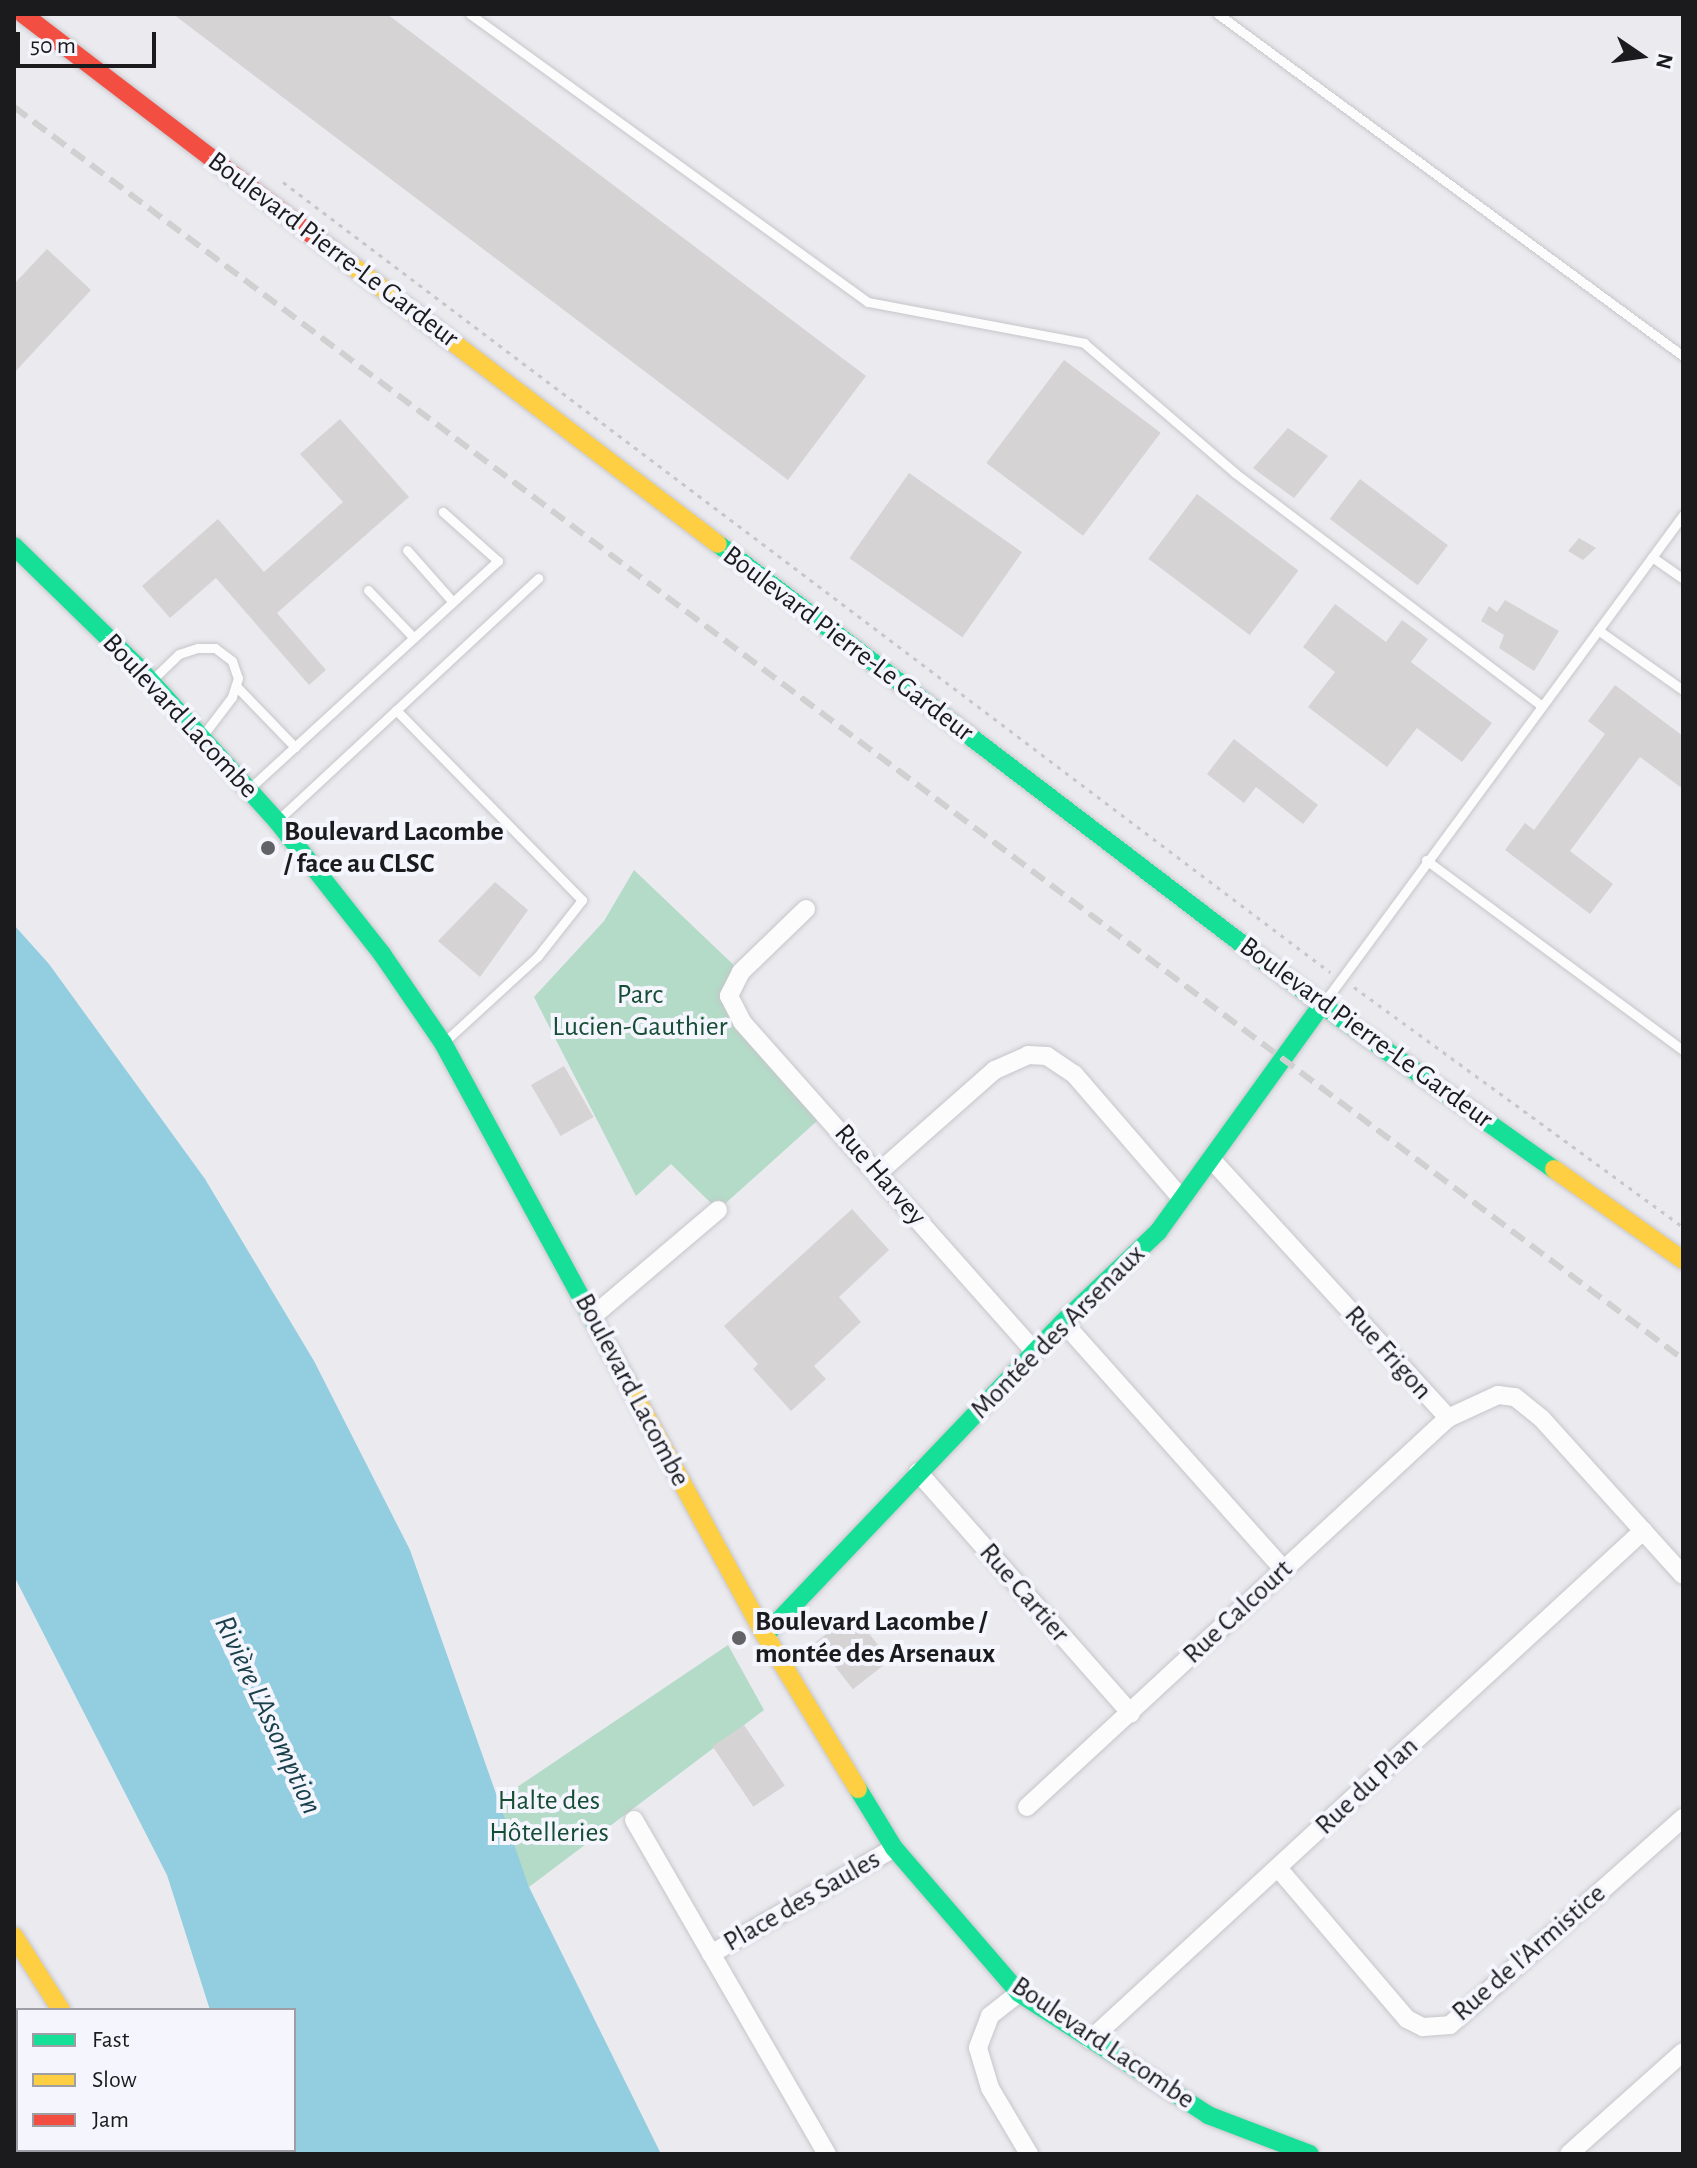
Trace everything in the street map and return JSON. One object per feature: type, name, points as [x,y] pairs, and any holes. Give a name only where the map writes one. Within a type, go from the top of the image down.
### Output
[{"type":"street","name":"Boulevard Pierre-Le Gardeur","points":[[23,14],[1322,1005],[1683,1260]]},
{"type":"street","name":"Boulevard Lacombe","points":[[14,546],[150,681],[277,821],[382,954],[443,1043],[765,1635],[894,1848],[1019,1993],[1208,2115],[1310,2154]]},
{"type":"street","name":"Rue Harvey","points":[[806,909],[741,972],[729,996],[742,1022],[1035,1352]]},
{"type":"street","name":"Montée des Arsenaux","points":[[765,1635],[1063,1322],[1158,1232],[1322,1005]]},
{"type":"street","points":[[878,1173],[995,1070],[1028,1055],[1047,1056],[1074,1074],[1182,1199]]},
{"type":"street","name":"Rue Frigon","points":[[1212,1160],[1448,1418],[1498,1395],[1515,1397],[1542,1419],[1683,1575]]},
{"type":"street","points":[[593,1316],[718,1210]]},
{"type":"street","points":[[1063,1322],[1283,1569]]},
{"type":"street","name":"Rue Calcourt","points":[[1027,1807],[1448,1418]]},
{"type":"street","name":"Rue Cartier","points":[[918,1472],[1131,1714]]},
{"type":"street","name":"Rue du Plan","points":[[1090,2040],[1643,1531]]},
{"type":"street","name":"Rue de l'Armistice","points":[[1278,1868],[1407,2019],[1423,2027],[1450,2025],[1683,1818]]},
{"type":"street","name":"Place des Saules","points":[[634,1820],[827,2154]]},
{"type":"street","name":"Place des Saules","points":[[711,1954],[894,1848]]},
{"type":"street","points":[[14,1936],[60,2008]]},
{"type":"street","points":[[1019,1993],[990,2016],[978,2048],[990,2088],[1029,2154]]},
{"type":"street","points":[[1569,2154],[1683,2052]]},
{"type":"lane","points":[[470,14],[868,302],[1084,343],[1235,473],[1541,705]]},
{"type":"lane","points":[[1218,14],[1683,356]]},
{"type":"lane","points":[[248,789],[498,561],[443,512]]},
{"type":"lane","points":[[1322,1005],[1683,515]]},
{"type":"lane","points":[[407,550],[453,602]]},
{"type":"lane","points":[[1652,557],[1683,579]]},
{"type":"lane","points":[[277,821],[538,578]]},
{"type":"lane","points":[[368,590],[414,638]]},
{"type":"lane","points":[[1598,630],[1683,690]]},
{"type":"lane","points":[[150,681],[179,654],[215,648],[232,661],[236,686],[295,747]]},
{"type":"lane","points":[[201,738],[236,686]]},
{"type":"lane","points":[[396,710],[582,900],[538,956],[443,1043]]},
{"type":"lane","points":[[1426,860],[1683,1050]]},
{"type":"path","points":[[282,181],[1340,980],[1367,993],[1683,1227]]},
{"type":"green space","name":"Parc Lucien-Gauthier","points":[[634,870],[741,972],[729,996],[827,1112],[718,1210],[671,1164],[636,1196],[534,997],[604,921]]},
{"type":"green space","name":"Halte des Hôtelleries","points":[[728,1645],[764,1710],[529,1887],[495,1802]]},
{"type":"water","name":"Rivière L'Assomption","points":[[14,925],[49,964],[205,1179],[314,1361],[410,1550],[529,1887],[661,2154],[247,2154],[296,2152],[296,2008],[209,2008],[167,1875],[14,1576]]},
{"type":"building","points":[[173,14],[387,14],[866,376],[788,480]]},
{"type":"building","points":[[47,249],[91,290],[14,373],[14,284]]},
{"type":"building","points":[[1064,360],[1161,433],[1083,536],[986,463]]},
{"type":"building","points":[[340,419],[409,497],[277,613],[326,670],[309,685],[216,578],[170,618],[142,586],[218,519],[264,572],[343,502],[300,454]]},
{"type":"building","points":[[1288,428],[1328,456],[1294,498],[1253,468]]},
{"type":"building","points":[[909,473],[1022,552],[962,637],[849,558]]},
{"type":"building","points":[[1360,479],[1448,545],[1418,585],[1330,519]]},
{"type":"building","points":[[1197,494],[1298,570],[1250,635],[1148,559]]},
{"type":"building","points":[[1579,538],[1596,548],[1583,560],[1568,551]]},
{"type":"building","points":[[1505,600],[1559,631],[1534,671],[1499,648],[1504,635],[1481,621],[1489,606],[1497,612]]},
{"type":"building","points":[[1335,604],[1386,642],[1402,620],[1428,639],[1411,662],[1492,723],[1462,762],[1417,728],[1387,767],[1308,707],[1335,672],[1303,647]]},
{"type":"building","points":[[1615,685],[1683,736],[1683,789],[1640,757],[1570,851],[1613,884],[1590,914],[1505,850],[1525,823],[1534,830],[1605,734],[1588,721]]},
{"type":"building","points":[[1234,739],[1318,805],[1303,824],[1256,787],[1244,803],[1207,774]]},
{"type":"building","points":[[495,882],[528,910],[480,977],[438,941]]},
{"type":"building","points":[[564,1066],[594,1117],[561,1136],[531,1085]]},
{"type":"building","points":[[852,1209],[889,1250],[839,1297],[861,1322],[814,1366],[826,1379],[791,1411],[753,1369],[758,1364],[724,1326]]},
{"type":"building","points":[[853,1613],[890,1660],[853,1689],[816,1642]]},
{"type":"building","points":[[744,1725],[785,1786],[753,1807],[712,1746]]},
{"type":"railway","points":[[14,107],[1683,1359]]},
{"type":"traffic: fast","points":[[718,544],[1322,1005],[1554,1169]]},
{"type":"traffic: fast","points":[[14,546],[136,665],[277,821],[382,954],[443,1043],[623,1374]]},
{"type":"traffic: fast","points":[[765,1635],[1063,1322],[1158,1232],[1322,1005]]},
{"type":"traffic: fast","points":[[858,1789],[894,1848],[1019,1993],[1208,2115],[1310,2154]]},
{"type":"traffic: slow","points":[[328,247],[718,544]]},
{"type":"traffic: slow","points":[[1554,1169],[1683,1260]]},
{"type":"traffic: slow","points":[[623,1374],[765,1635],[858,1789]]},
{"type":"traffic: slow","points":[[14,1936],[60,2008]]},
{"type":"traffic: jam","points":[[23,14],[328,247]]},
{"type":"place","name":"Boulevard Lacombe / face au CLSC","points":[[268,848]]},
{"type":"place","name":"Boulevard Lacombe / montée des Arsenaux","points":[[739,1638]]}]
